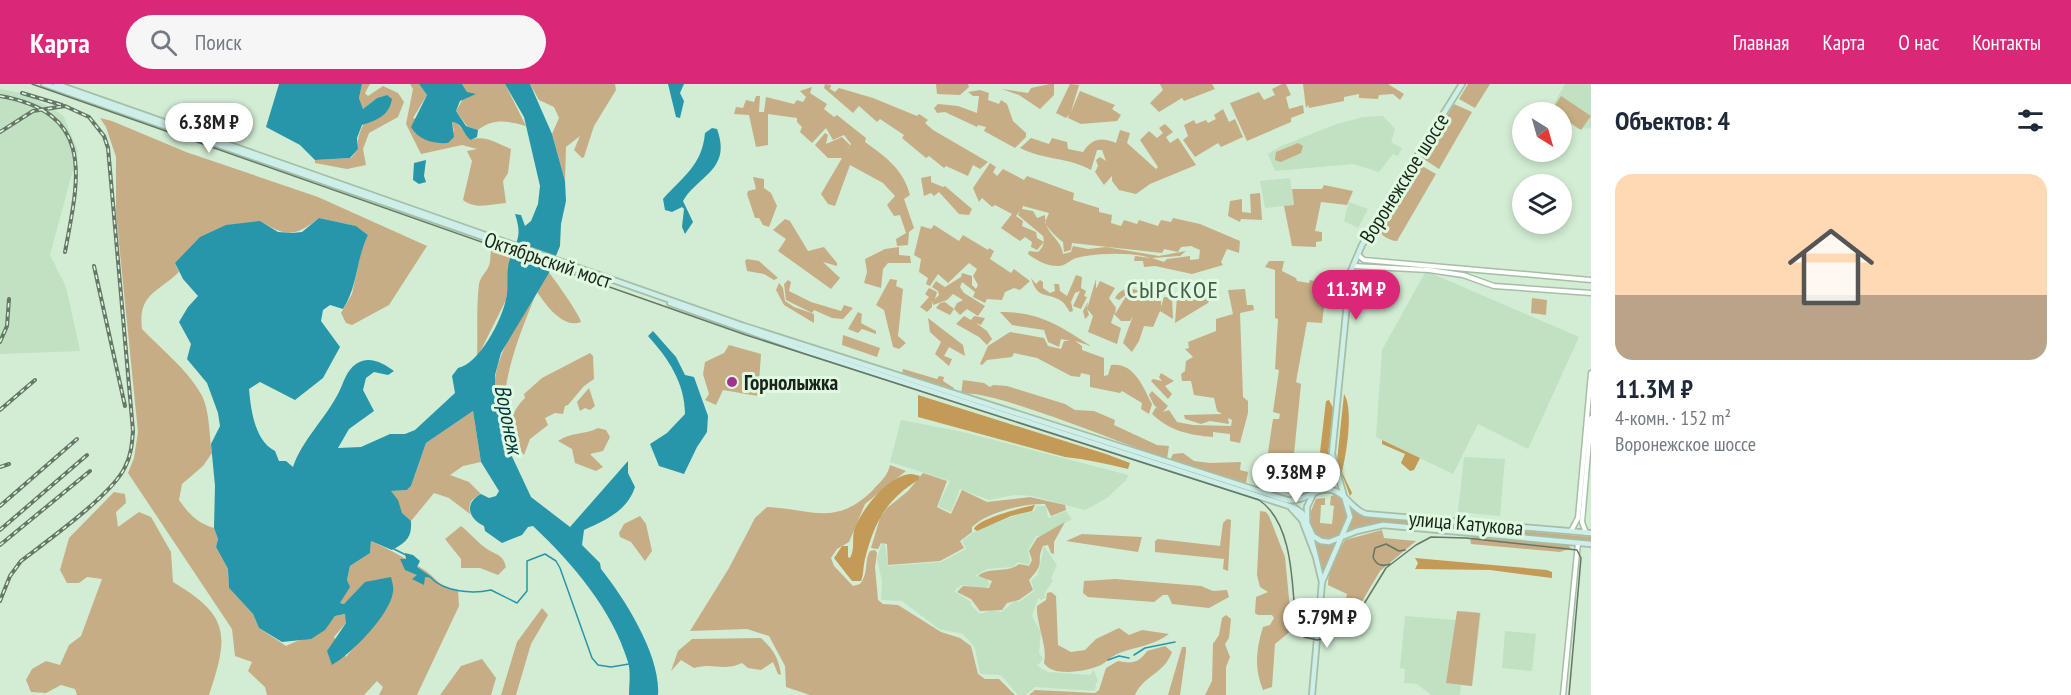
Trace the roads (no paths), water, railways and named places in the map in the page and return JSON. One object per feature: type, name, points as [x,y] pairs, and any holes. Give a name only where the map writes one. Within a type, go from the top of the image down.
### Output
[{"type":"main road","points":[[44,84],[383,201]]},
{"type":"main road","points":[[56,84],[383,201]]},
{"type":"main road","name":"Воронежское шоссе","points":[[1332,454],[1352,266],[1462,84]]},
{"type":"main road","name":"Октябрьский мост","points":[[383,201],[713,317]]},
{"type":"main road","points":[[713,317],[1287,500],[1301,500],[1331,489],[1346,499]]},
{"type":"main road","points":[[713,317],[800,349],[1300,510],[1310,531],[1322,582],[1312,695]]},
{"type":"main road","points":[[1307,523],[1307,507],[1332,454]]},
{"type":"main road","points":[[1322,582],[1350,517],[1332,454]]},
{"type":"main road","name":"улица Катукова","points":[[1346,499],[1357,510],[1366,514],[1588,533]]},
{"type":"main road","points":[[1275,501],[1298,514],[1316,557]]},
{"type":"main road","points":[[1477,534],[1475,529],[1480,524]]},
{"type":"main road","name":"улица Катукова","points":[[1343,535],[1383,525],[1591,544]]},
{"type":"main road","points":[[1310,531],[1317,539],[1325,543],[1343,535]]},
{"type":"street","points":[[1358,253],[1364,260],[1591,280]]},
{"type":"street","points":[[1352,266],[1361,264],[1429,270],[1463,275],[1480,282],[1504,287],[1591,292]]},
{"type":"street","points":[[1480,282],[1479,276],[1483,271]]},
{"type":"street","points":[[1571,532],[1578,519],[1591,373]]},
{"type":"street","points":[[1588,533],[1582,522],[1591,418]]},
{"type":"street","points":[[1563,695],[1578,543]]},
{"type":"water","points":[[279,84],[362,84],[359,98],[363,109],[377,98],[387,95],[392,99],[385,113],[362,125],[357,138],[358,149],[350,158],[315,160],[300,145],[266,127]]},
{"type":"water","points":[[419,84],[462,84],[467,92],[476,94],[460,101],[456,111],[466,126],[478,130],[477,137],[471,140],[461,127],[452,122],[454,137],[448,143],[432,142],[418,135],[411,127],[427,95]]},
{"type":"water","points":[[505,84],[530,84],[552,134],[565,181],[566,201],[561,224],[560,246],[549,273],[501,353],[495,375],[495,397],[509,450],[531,497],[570,527],[628,461],[628,473],[635,487],[631,495],[615,514],[584,530],[582,545],[600,563],[601,569],[640,629],[654,663],[658,695],[629,695],[628,662],[612,624],[590,588],[533,526],[528,527],[522,535],[502,543],[485,531],[484,526],[474,519],[470,511],[472,502],[481,494],[489,498],[496,496],[499,491],[481,462],[473,411],[426,443],[411,486],[407,490],[391,491],[398,500],[402,513],[411,521],[409,536],[392,550],[371,541],[370,553],[350,566],[347,580],[350,587],[340,603],[344,604],[365,582],[391,577],[393,590],[390,601],[385,612],[368,633],[332,665],[327,651],[346,623],[345,614],[335,616],[325,630],[311,639],[282,642],[259,628],[253,614],[229,588],[228,569],[216,547],[218,539],[214,528],[215,486],[211,444],[220,426],[218,413],[207,383],[187,359],[191,344],[179,322],[198,296],[183,279],[175,263],[200,237],[226,225],[260,221],[278,232],[292,233],[302,232],[319,218],[356,226],[368,235],[352,291],[343,309],[330,305],[323,310],[321,321],[340,347],[323,378],[295,400],[260,382],[249,389],[255,425],[263,440],[275,451],[279,461],[286,461],[293,467],[302,448],[334,402],[350,370],[361,361],[371,360],[394,371],[388,375],[374,372],[366,378],[363,390],[374,411],[349,429],[338,448],[361,447],[390,434],[405,434],[415,430],[455,393],[452,376],[458,368],[474,358],[495,329],[504,308],[509,262],[518,239],[515,214],[521,215],[525,226],[531,221],[538,204],[540,186],[524,117]]},
{"type":"water","points":[[668,84],[684,84],[680,93],[684,101],[680,118],[676,117]]},
{"type":"water","points":[[712,128],[717,129],[720,154],[711,171],[683,201],[693,222],[685,234],[682,227],[684,209],[682,207],[672,212],[665,210],[663,199],[696,162],[705,133]]},
{"type":"water","points":[[426,160],[424,176],[426,182],[419,184],[413,180],[414,163]]},
{"type":"water","points":[[653,331],[676,357],[685,375],[694,377],[708,416],[707,432],[684,474],[659,466],[650,444],[667,433],[685,414],[679,381],[662,353],[648,336]]},
{"type":"water","points":[[405,553],[413,555],[420,561],[417,567],[433,578],[425,577],[424,585],[412,579],[417,575],[405,570],[400,559],[406,559]]},
{"type":"waterway","points":[[394,549],[406,555]]},
{"type":"waterway","points":[[431,578],[437,583],[459,591],[491,590],[517,603],[527,591],[527,561],[545,554],[556,561],[560,568],[592,658],[598,665],[611,667],[629,664]]},
{"type":"waterway","points":[[1134,655],[1145,648],[1175,642]]},
{"type":"waterway","points":[[1108,660],[1119,656],[1129,658]]},
{"type":"tram line","points":[[32,84],[746,335],[1259,500],[1271,511],[1285,541],[1290,559],[1296,628],[1304,637],[1317,640],[1341,635],[1351,625],[1386,568],[1416,545],[1431,537],[1466,538],[1577,550],[1581,558],[1569,695]]},
{"type":"tram line","points":[[1390,564],[1382,565],[1376,562],[1373,557],[1375,548],[1386,544],[1399,551],[1405,550]]},
{"type":"railway","points":[[22,93],[62,105]]},
{"type":"railway","points":[[0,96],[31,105],[53,117],[66,133],[74,152],[76,174],[74,198],[65,252]]},
{"type":"railway","points":[[0,132],[33,111],[65,106],[89,117],[104,136],[108,148],[133,431],[129,459],[118,478],[78,517],[21,561],[10,576],[0,601]]},
{"type":"railway","points":[[94,266],[125,406]]},
{"type":"railway","points":[[0,342],[7,326],[9,299]]},
{"type":"railway","points":[[0,410],[35,380]]},
{"type":"railway","points":[[0,506],[77,439]]},
{"type":"railway","points":[[0,530],[87,455]]},
{"type":"railway","points":[[0,467],[9,464]]},
{"type":"railway","points":[[0,545],[90,471]]},
{"type":"place","name":"Горнолыжка","points":[[732,382]]},
{"type":"district","name":"СЫРСКОЕ","points":[[1173,289]]},
{"type":"water label","name":"Воронеж","points":[[509,419]]}]
